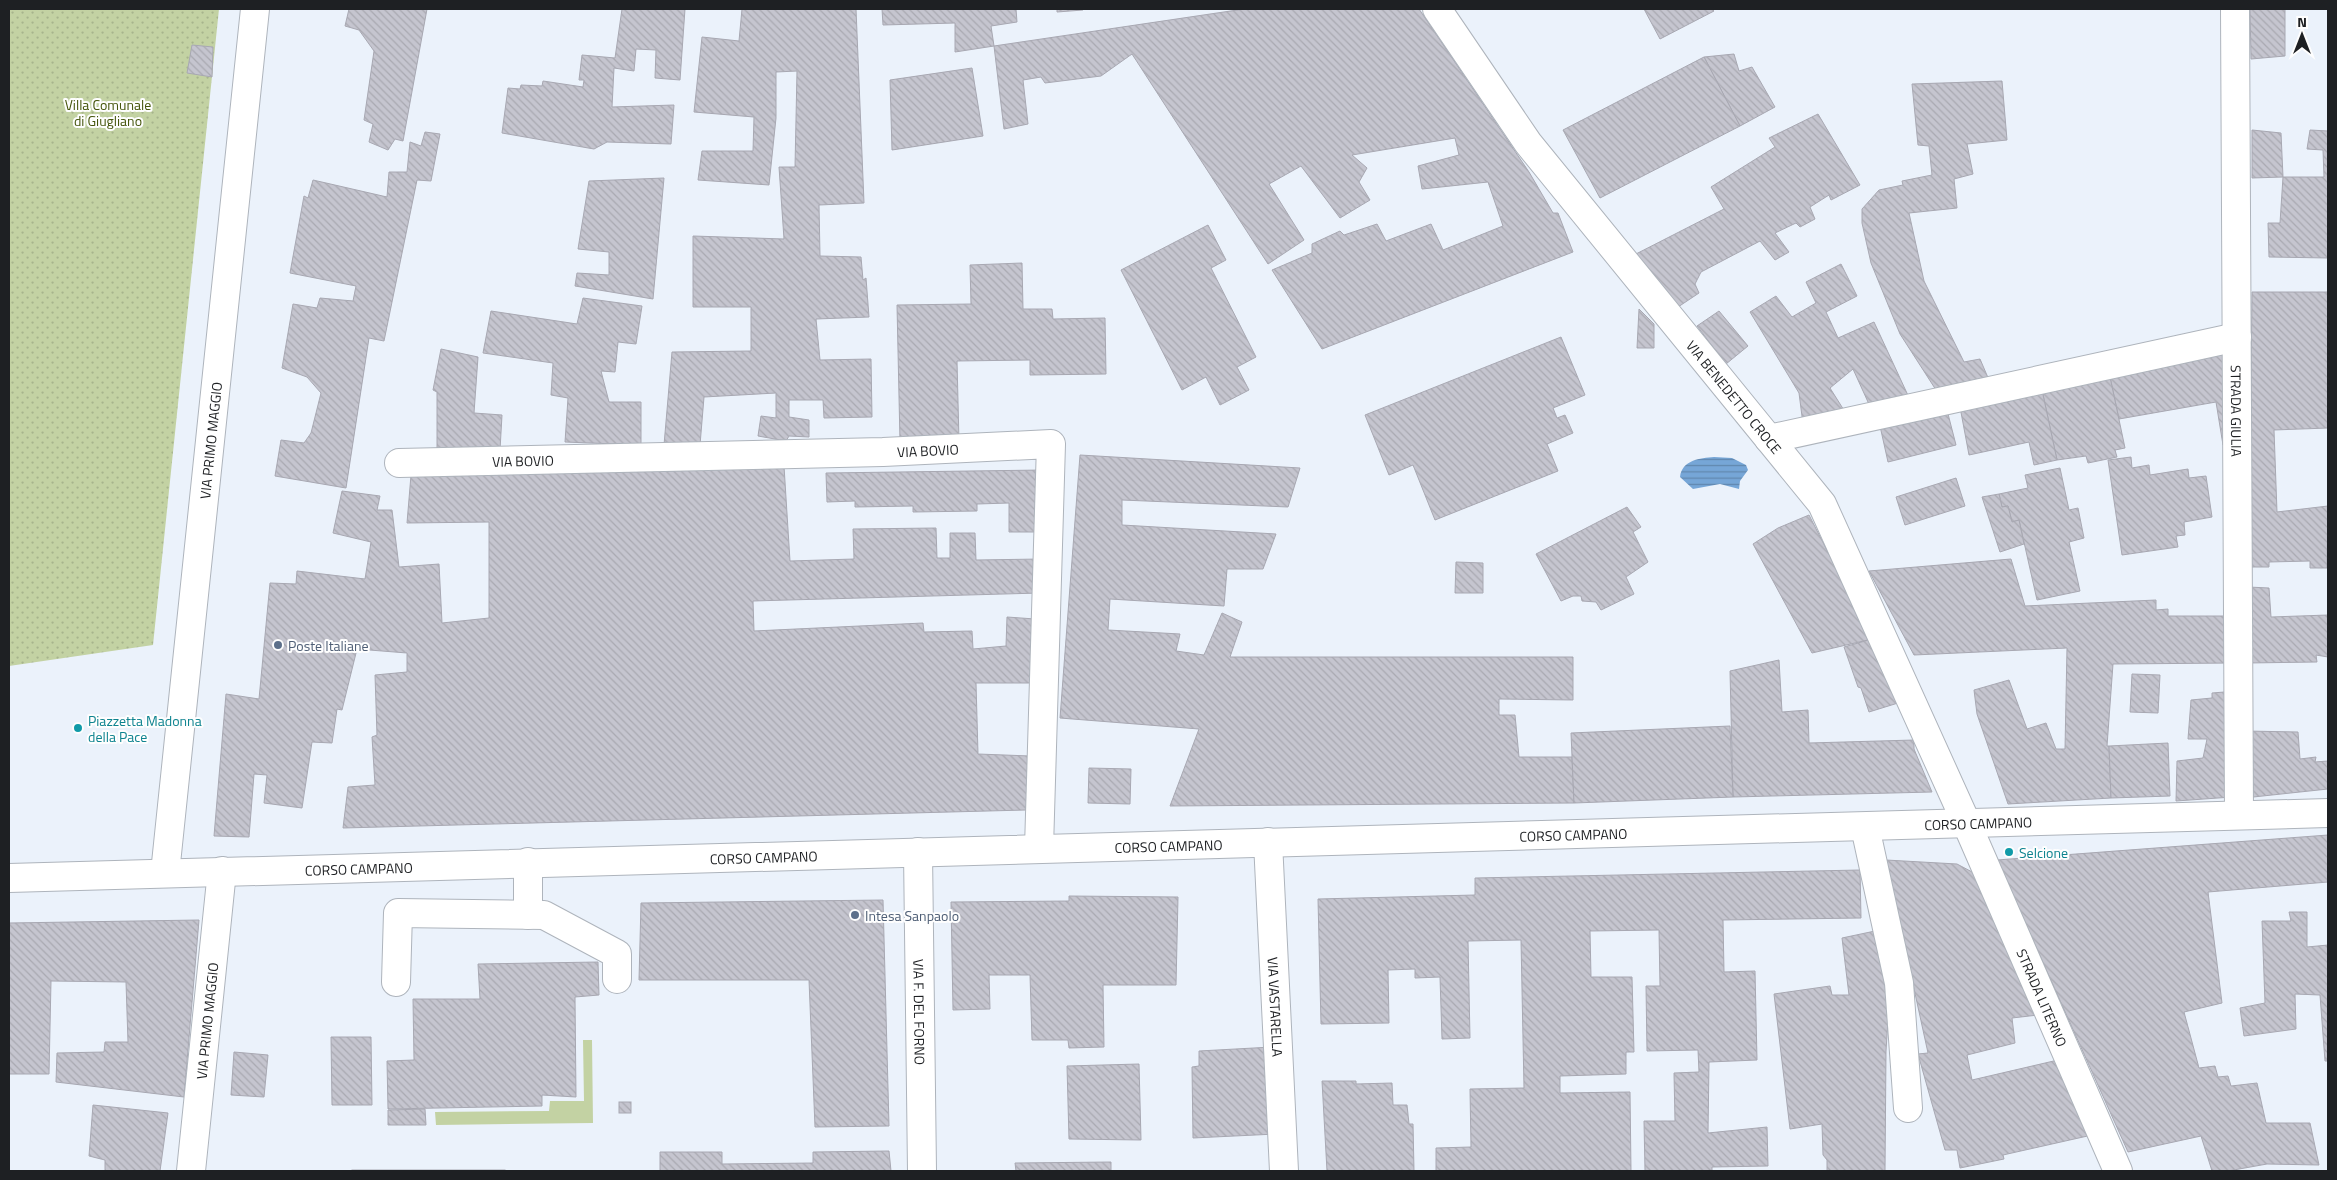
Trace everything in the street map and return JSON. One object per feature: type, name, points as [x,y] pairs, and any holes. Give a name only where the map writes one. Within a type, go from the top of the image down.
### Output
[{"type":"street","name":"VIA PRIMO MAGGIO","points":[[165,873],[255,9]]},
{"type":"street","name":"VIA BENEDETTO CROCE","points":[[1437,9],[1528,143],[1822,504],[1966,822]]},
{"type":"street","name":"STRADA GIULIA","points":[[2235,9],[2239,815]]},
{"type":"street","points":[[1769,439],[2236,336]]},
{"type":"street","name":"VIA BOVIO","points":[[400,463],[882,452],[1051,444],[1039,848]]},
{"type":"street","name":"CORSO CAMPANO","points":[[9,878],[2328,813]]},
{"type":"street","name":"STRADA LITERNO","points":[[1966,822],[2118,1171]]},
{"type":"street","points":[[1865,827],[1898,983],[1908,1108]]},
{"type":"street","name":"VIA VASTARELLA","points":[[1268,842],[1284,1171]]},
{"type":"street","name":"VIA F. DEL FORNO","points":[[918,852],[922,1171]]},
{"type":"street","points":[[528,862],[528,915]]},
{"type":"street","name":"VIA PRIMO MAGGIO","points":[[192,1171],[222,871]]},
{"type":"street","points":[[396,982],[398,914],[544,915],[617,954],[617,979]]},
{"type":"green space","name":"Villa Comunale di Giugliano","points":[[9,9],[219,9],[153,645],[9,666]]},
{"type":"green space","points":[[583,1040],[592,1040],[593,1123],[436,1125],[435,1112],[549,1111],[550,1101],[584,1101]]},
{"type":"water","points":[[1714,457],[1732,458],[1746,465],[1748,470],[1740,481],[1739,489],[1720,484],[1693,489],[1680,477],[1681,471],[1688,463],[1698,459]]},
{"type":"building","points":[[349,9],[427,9],[403,141],[395,139],[388,150],[369,142],[373,124],[364,120],[374,51],[359,30],[345,26]]},
{"type":"building","points":[[622,9],[685,9],[680,80],[655,78],[656,50],[636,49],[634,71],[614,68],[612,107],[674,105],[671,144],[607,142],[594,149],[502,133],[508,88],[520,89],[521,85],[542,86],[543,81],[583,87],[584,80],[579,80],[582,55],[615,58]]},
{"type":"building","points":[[742,9],[856,9],[864,203],[819,205],[820,256],[861,257],[863,280],[866,278],[869,317],[816,319],[820,360],[871,359],[872,417],[824,418],[823,400],[789,400],[789,417],[809,420],[809,437],[789,436],[786,441],[758,436],[761,416],[776,418],[776,393],[704,397],[700,445],[664,445],[672,352],[751,351],[751,307],[693,307],[693,236],[784,239],[779,167],[795,167],[797,71],[776,72],[776,118],[769,185],[698,180],[702,151],[753,151],[754,117],[694,112],[702,37],[739,41]]},
{"type":"building","points":[[882,9],[1016,9],[1017,22],[991,26],[994,46],[955,52],[955,23],[883,25]]},
{"type":"building","points":[[1057,9],[1083,9],[1083,10],[1057,12]]},
{"type":"building","points":[[1244,9],[1419,9],[1529,172],[1553,213],[1558,213],[1573,252],[1322,349],[1272,270],[1312,253],[1312,244],[1340,231],[1344,235],[1377,224],[1386,241],[1431,224],[1443,250],[1503,226],[1488,182],[1422,189],[1418,166],[1459,155],[1455,138],[1352,155],[1367,168],[1359,182],[1370,200],[1340,218],[1301,166],[1269,184],[1304,240],[1268,264],[1132,54],[1101,76],[1045,83],[1041,77],[1023,80],[1028,124],[1004,129],[994,46]]},
{"type":"building","points":[[1644,9],[1712,9],[1714,11],[1660,39]]},
{"type":"building","points":[[2250,9],[2285,9],[2285,56],[2251,59]]},
{"type":"building","points":[[192,45],[213,47],[212,77],[187,73]]},
{"type":"building","points":[[1734,54],[1739,71],[1752,67],[1775,107],[1740,126],[1704,57]]},
{"type":"building","points":[[1704,57],[1740,126],[1600,198],[1563,130]]},
{"type":"building","points":[[972,68],[983,136],[892,150],[890,80]]},
{"type":"building","points":[[2002,81],[2007,140],[1967,144],[1973,174],[1954,179],[1957,208],[1909,213],[1924,281],[1964,362],[1980,359],[1989,380],[1936,390],[1900,334],[1871,263],[1862,223],[1862,209],[1879,190],[1903,185],[1902,181],[1932,175],[1929,146],[1918,145],[1912,84]]},
{"type":"building","points":[[1818,114],[1860,185],[1831,200],[1829,195],[1810,207],[1815,219],[1800,227],[1796,223],[1775,233],[1789,252],[1775,260],[1760,241],[1701,272],[1695,284],[1699,293],[1675,309],[1632,256],[1724,209],[1711,187],[1775,147],[1769,138]]},
{"type":"building","points":[[2252,130],[2281,133],[2283,177],[2252,178]]},
{"type":"building","points":[[2310,130],[2328,131],[2328,258],[2269,257],[2268,223],[2280,223],[2283,177],[2324,177],[2323,150],[2307,149]]},
{"type":"building","points":[[425,132],[440,134],[431,181],[417,180],[384,341],[369,338],[346,488],[275,476],[281,440],[304,443],[311,433],[321,393],[307,377],[282,368],[293,304],[317,308],[320,298],[353,301],[356,286],[290,273],[304,196],[308,198],[313,180],[387,197],[389,172],[407,172],[410,142],[421,146]]},
{"type":"building","points":[[664,178],[653,299],[575,286],[577,273],[609,275],[609,252],[578,249],[589,181]]},
{"type":"building","points":[[1208,225],[1226,260],[1211,268],[1256,357],[1237,367],[1249,390],[1220,405],[1206,377],[1182,390],[1121,270]]},
{"type":"building","points":[[1022,263],[1023,309],[1052,309],[1053,319],[1105,318],[1106,374],[1030,375],[1030,360],[957,361],[959,442],[900,442],[897,305],[971,304],[970,265]]},
{"type":"building","points":[[1841,264],[1857,296],[1826,312],[1838,338],[1874,322],[1912,404],[1873,413],[1853,369],[1830,388],[1847,415],[1803,424],[1799,393],[1750,312],[1776,296],[1792,317],[1816,303],[1806,282]]},
{"type":"building","points":[[2252,292],[2328,292],[2328,428],[2274,430],[2277,512],[2328,506],[2327,568],[2310,568],[2310,561],[2269,562],[2269,567],[2249,567]]},
{"type":"building","points":[[583,298],[642,306],[636,344],[618,342],[615,372],[601,371],[609,402],[641,402],[641,445],[565,442],[568,398],[551,395],[553,363],[483,353],[491,311],[577,324]]},
{"type":"building","points":[[1639,309],[1654,324],[1654,348],[1637,348]]},
{"type":"building","points":[[1719,311],[1748,346],[1726,364],[1697,326]]},
{"type":"building","points":[[1561,337],[1585,395],[1553,408],[1557,418],[1565,415],[1573,433],[1547,444],[1558,471],[1435,520],[1413,465],[1389,475],[1365,415]]},
{"type":"building","points":[[441,349],[478,357],[474,413],[502,415],[500,450],[437,449],[437,392],[433,390]]},
{"type":"building","points":[[2233,351],[2235,445],[2223,445],[2216,402],[2119,419],[2110,377]]},
{"type":"building","points":[[2110,377],[2125,448],[2115,450],[2117,457],[2088,463],[2086,456],[2057,460],[2042,390]]},
{"type":"building","points":[[2042,390],[2057,460],[2034,465],[2029,442],[1969,455],[1960,407]]},
{"type":"building","points":[[1947,410],[1956,445],[1888,462],[1880,426]]},
{"type":"building","points":[[1080,455],[1300,468],[1288,507],[1122,500],[1122,525],[1276,534],[1263,569],[1227,569],[1224,606],[1110,599],[1108,630],[1180,634],[1176,651],[1204,655],[1222,613],[1242,622],[1230,657],[1573,657],[1573,700],[1499,699],[1499,715],[1515,715],[1519,757],[1572,757],[1574,803],[1170,806],[1199,729],[1060,718]]},
{"type":"building","points":[[2131,457],[2132,468],[2149,465],[2150,475],[2188,469],[2189,478],[2206,476],[2212,517],[2184,522],[2185,535],[2176,536],[2178,547],[2122,555],[2108,460]]},
{"type":"building","points":[[784,466],[790,561],[854,559],[853,529],[936,528],[937,558],[950,558],[950,533],[975,533],[976,560],[1041,559],[1040,593],[753,601],[754,631],[923,623],[924,632],[972,631],[973,649],[1006,646],[1007,617],[1035,619],[1033,683],[976,683],[978,754],[1030,756],[1026,810],[343,828],[348,787],[375,785],[372,737],[377,735],[375,675],[407,672],[407,653],[357,649],[342,710],[337,709],[332,743],[312,742],[302,808],[264,803],[267,775],[254,774],[249,837],[214,836],[226,694],[259,699],[270,583],[296,584],[297,571],[365,579],[371,542],[333,533],[342,491],[380,496],[377,510],[392,510],[399,567],[439,564],[442,623],[489,618],[489,522],[407,523],[411,475]]},
{"type":"building","points":[[2060,468],[2069,510],[2078,508],[2084,538],[2069,542],[2080,591],[2037,600],[2019,520],[2012,522],[2008,506],[2002,507],[1999,494],[2028,488],[2025,475]]},
{"type":"building","points":[[1043,470],[1044,532],[1009,532],[1009,503],[977,504],[977,511],[913,512],[913,506],[855,507],[855,501],[827,502],[826,473]]},
{"type":"building","points":[[1956,478],[1965,506],[1905,525],[1896,497]]},
{"type":"building","points":[[1999,494],[2002,507],[2008,506],[2012,522],[2019,520],[2024,544],[2000,552],[1982,497]]},
{"type":"building","points":[[1627,507],[1641,527],[1633,532],[1648,562],[1626,577],[1634,594],[1601,610],[1596,602],[1582,601],[1581,596],[1573,596],[1561,601],[1536,554]]},
{"type":"building","points":[[1809,515],[1872,639],[1812,653],[1753,544],[1778,528]]},
{"type":"building","points":[[2011,559],[2025,606],[2156,600],[2156,610],[2168,609],[2168,616],[2232,616],[2233,663],[2113,664],[2107,746],[2109,746],[2111,798],[2008,804],[1977,714],[1974,690],[2009,680],[2027,729],[2046,723],[2056,749],[2065,749],[2067,648],[1914,655],[1869,571]]},
{"type":"building","points":[[1456,562],[1483,563],[1483,593],[1455,593]]},
{"type":"building","points":[[2248,587],[2269,588],[2271,617],[2328,615],[2328,657],[2316,655],[2317,662],[2248,663]]},
{"type":"building","points":[[1872,639],[1898,703],[1869,712],[1844,647]]},
{"type":"building","points":[[1779,660],[1782,712],[1808,710],[1809,743],[1914,740],[1914,749],[1932,792],[1733,797],[1730,671]]},
{"type":"building","points":[[2132,674],[2160,675],[2158,713],[2130,712]]},
{"type":"building","points":[[2237,691],[2232,797],[2176,801],[2177,761],[2203,758],[2207,739],[2188,739],[2191,700],[2212,698],[2212,693]]},
{"type":"building","points":[[1730,726],[1733,797],[1574,803],[1571,733]]},
{"type":"building","points":[[2245,731],[2298,732],[2300,759],[2316,757],[2315,762],[2328,761],[2328,789],[2244,798]]},
{"type":"building","points":[[2168,743],[2170,796],[2111,798],[2109,746]]},
{"type":"building","points":[[1089,768],[1131,769],[1130,804],[1088,803]]},
{"type":"building","points":[[2328,835],[2328,882],[2208,892],[2222,1003],[2184,1012],[2199,1068],[2215,1066],[2218,1077],[2228,1076],[2231,1086],[2257,1083],[2266,1123],[2310,1123],[2319,1165],[2267,1164],[2228,1171],[2212,1171],[2201,1136],[2128,1152],[1997,860]]},
{"type":"building","points":[[1886,860],[1957,864],[1974,873],[2038,1015],[2012,1018],[2015,1043],[1967,1055],[1972,1080],[2058,1060],[2092,1135],[2003,1155],[2004,1159],[1960,1168],[1957,1150],[1945,1150],[1918,1054],[1928,1053]]},
{"type":"building","points":[[1860,870],[1861,918],[1723,920],[1724,972],[1755,971],[1757,1060],[1709,1062],[1708,1133],[1767,1127],[1768,1166],[1712,1167],[1712,1171],[1645,1171],[1644,1121],[1675,1121],[1674,1073],[1699,1072],[1698,1050],[1647,1051],[1646,986],[1660,986],[1659,930],[1590,931],[1591,977],[1632,977],[1634,1052],[1626,1052],[1626,1074],[1560,1076],[1560,1093],[1630,1092],[1631,1171],[1436,1171],[1436,1148],[1471,1147],[1470,1089],[1524,1088],[1521,940],[1468,941],[1470,1038],[1442,1039],[1440,977],[1415,978],[1415,969],[1388,970],[1389,1023],[1321,1024],[1318,899],[1475,895],[1475,878]]},
{"type":"building","points":[[1069,896],[1178,897],[1176,985],[1103,985],[1104,1047],[1069,1048],[1068,1040],[1032,1040],[1030,975],[989,975],[990,1009],[953,1010],[951,902],[1069,901]]},
{"type":"building","points":[[883,900],[889,1126],[815,1127],[809,980],[639,980],[641,903]]},
{"type":"building","points":[[2289,912],[2307,912],[2307,947],[2328,945],[2328,1061],[2325,1061],[2320,995],[2295,994],[2296,1029],[2244,1036],[2240,1008],[2265,1003],[2262,921],[2291,921]]},
{"type":"building","points":[[199,920],[184,1097],[56,1082],[57,1053],[104,1052],[105,1042],[128,1042],[126,982],[51,981],[49,1074],[9,1074],[9,923]]},
{"type":"building","points":[[1875,931],[1890,988],[1886,1051],[1885,1171],[1827,1171],[1827,1160],[1823,1155],[1822,1124],[1790,1129],[1774,994],[1830,986],[1832,995],[1849,995],[1842,938]]},
{"type":"building","points":[[598,962],[599,995],[575,997],[576,1097],[542,1095],[542,1106],[388,1109],[387,1061],[414,1060],[413,999],[480,999],[478,964]]},
{"type":"building","points":[[331,1037],[371,1037],[372,1105],[332,1105]]},
{"type":"building","points":[[1272,1047],[1276,1134],[1193,1138],[1192,1067],[1199,1066],[1199,1051]]},
{"type":"building","points":[[234,1052],[268,1055],[264,1097],[231,1095]]},
{"type":"building","points":[[1139,1064],[1141,1140],[1069,1139],[1067,1066]]},
{"type":"building","points":[[1322,1081],[1356,1081],[1356,1084],[1392,1083],[1393,1105],[1407,1105],[1409,1124],[1413,1124],[1414,1171],[1327,1171]]},
{"type":"building","points":[[619,1102],[631,1102],[631,1113],[619,1113]]},
{"type":"building","points":[[93,1105],[168,1113],[160,1171],[105,1171],[105,1160],[89,1156]]},
{"type":"building","points":[[425,1109],[426,1125],[388,1125],[388,1110]]},
{"type":"building","points":[[889,1151],[891,1171],[660,1171],[660,1152],[722,1152],[722,1164],[813,1163],[813,1152]]},
{"type":"building","points":[[1111,1162],[1111,1171],[1016,1171],[1015,1163]]},
{"type":"building","points":[[505,1170],[505,1171],[352,1171]]},
{"type":"place","name":"Poste Italiane","points":[[278,645]]},
{"type":"place","name":"Piazzetta Madonna della Pace","points":[[78,728]]},
{"type":"place","name":"Selcione","points":[[2009,852]]},
{"type":"place","name":"Intesa Sanpaolo","points":[[855,915]]}]
